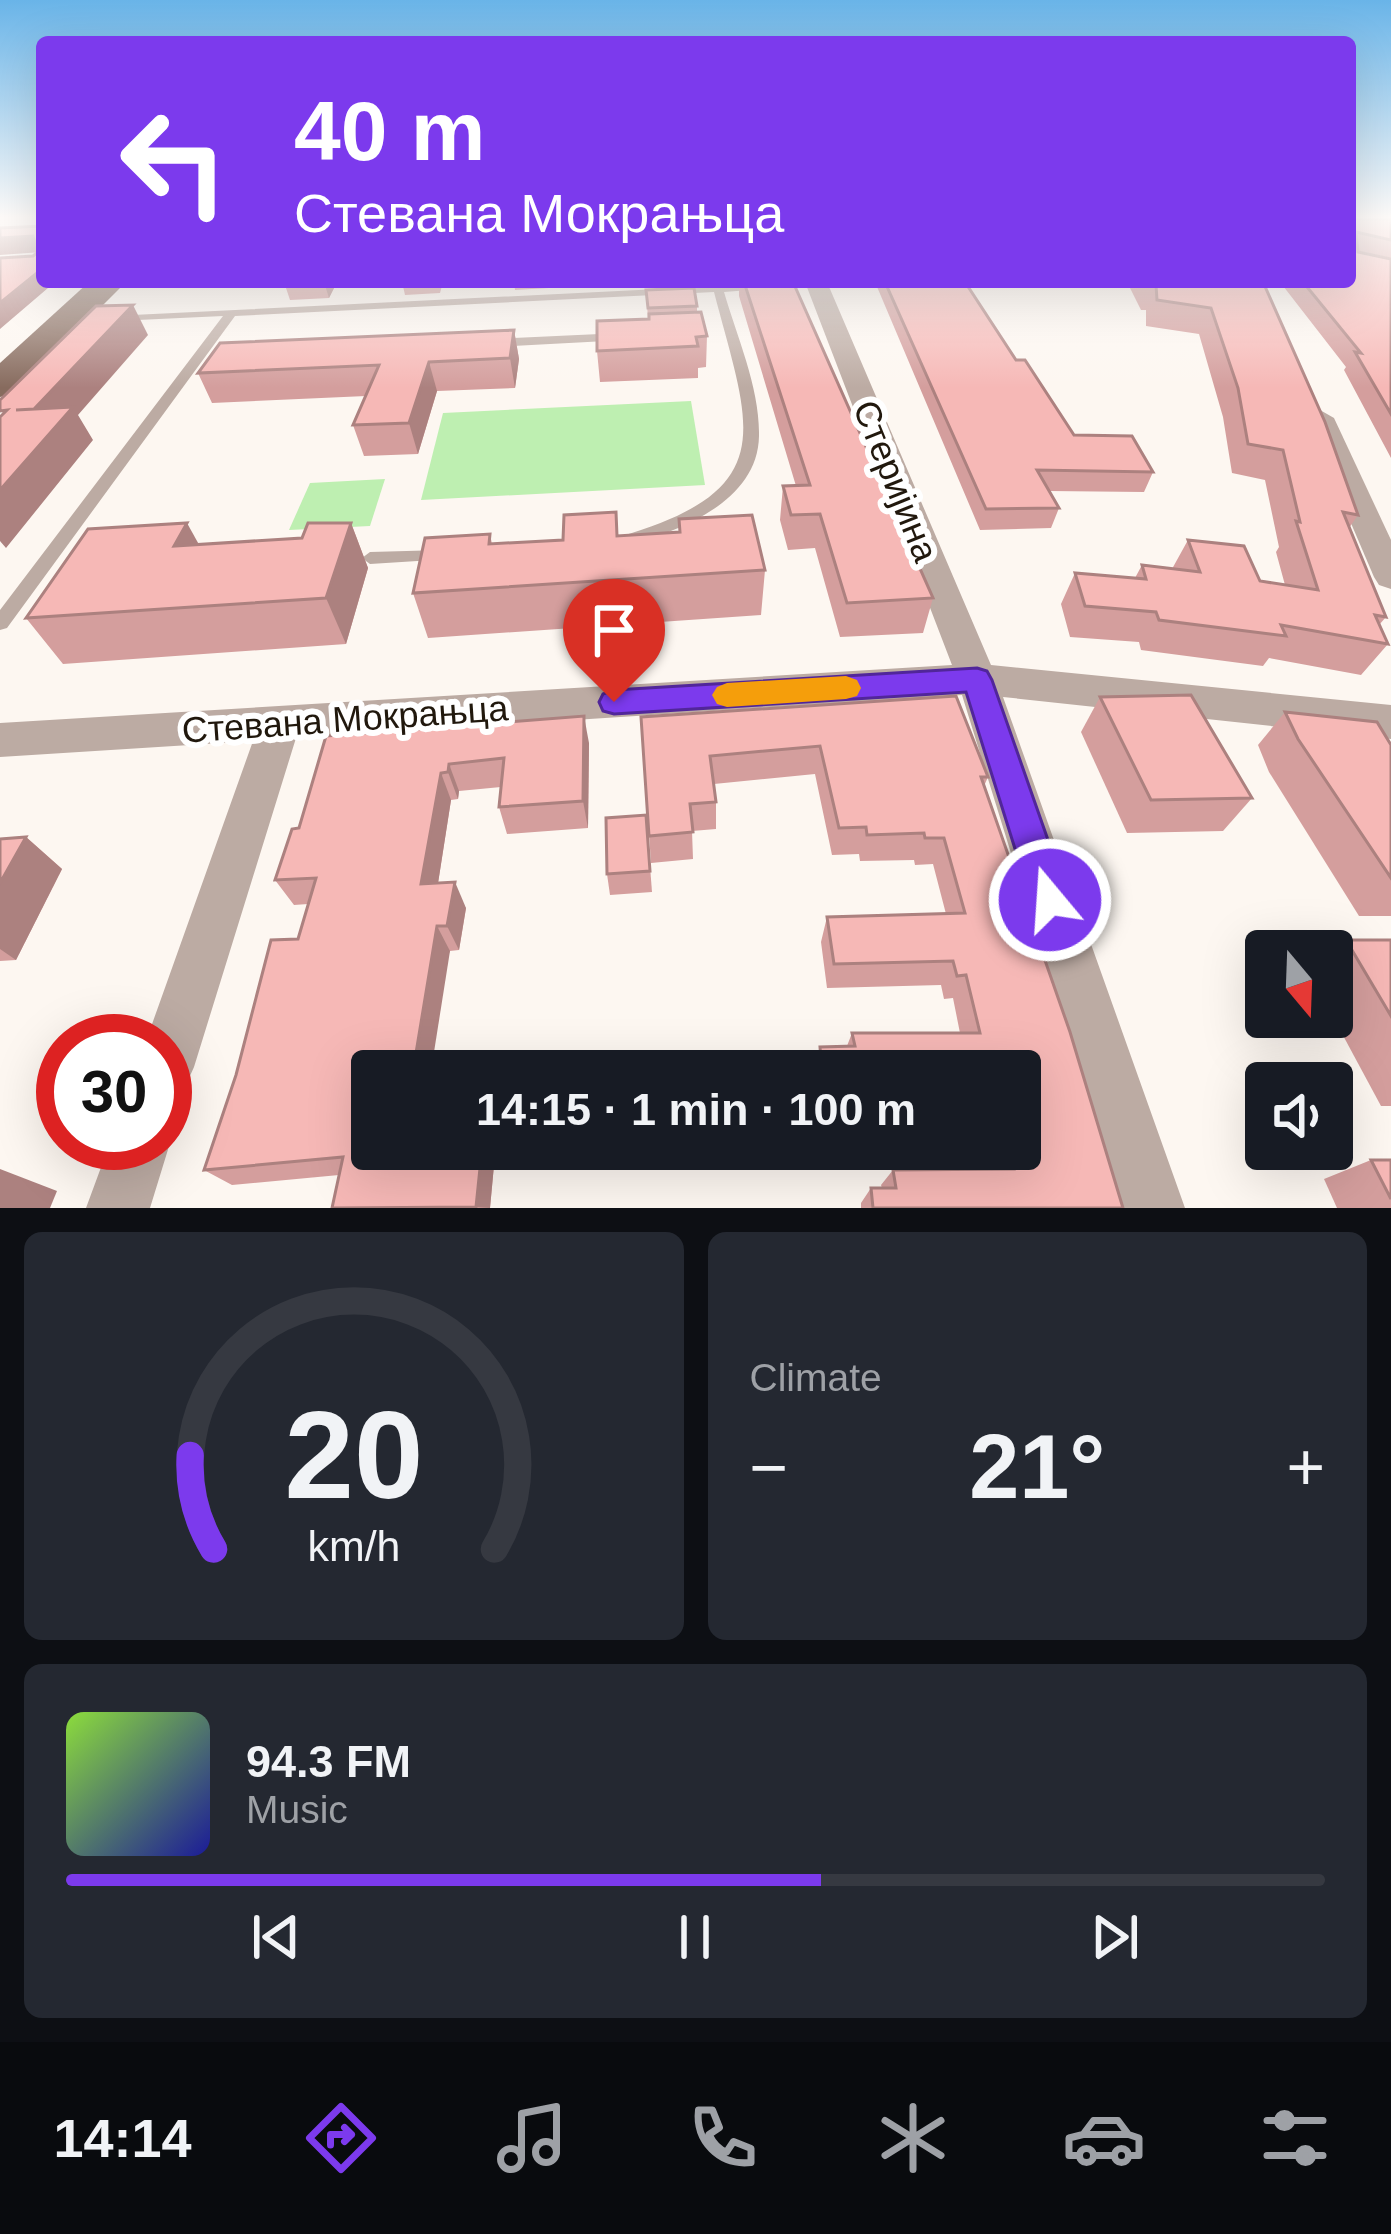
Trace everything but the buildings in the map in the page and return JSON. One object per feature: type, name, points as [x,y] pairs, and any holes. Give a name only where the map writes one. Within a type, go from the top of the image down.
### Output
[{"type":"main road","points":[[0,385],[92,310]]},
{"type":"street","name":"Стеријина","points":[[818,288],[977,680],[1153,1208]]},
{"type":"street","points":[[1303,381],[1391,577]]},
{"type":"street","points":[[977,680],[1391,722]]},
{"type":"street","name":"Стевана Мокрањца","points":[[0,740],[977,680]]},
{"type":"street","points":[[183,1014],[280,724]]},
{"type":"street","points":[[118,1208],[131,1170]]},
{"type":"lane","points":[[92,310],[232,312],[620,288]]},
{"type":"lane","points":[[703,288],[753,288]]},
{"type":"lane","points":[[604,545],[646,535],[695,514],[739,474],[752,443],[752,428],[718,290]]},
{"type":"lane","points":[[0,623],[232,312]]},
{"type":"lane","points":[[706,333],[729,332]]},
{"type":"lane","points":[[476,344],[637,336]]},
{"type":"lane","points":[[200,356],[223,355]]},
{"type":"lane","points":[[370,558],[462,554]]},
{"type":"green space","points":[[691,401],[705,485],[421,500],[443,413]]},
{"type":"green space","points":[[385,479],[370,526],[289,530],[310,483]]},
{"type":"slow traffic","points":[[727,695],[846,688]]},
{"type":"route","points":[[614,702],[977,680],[1050,900]]}]
